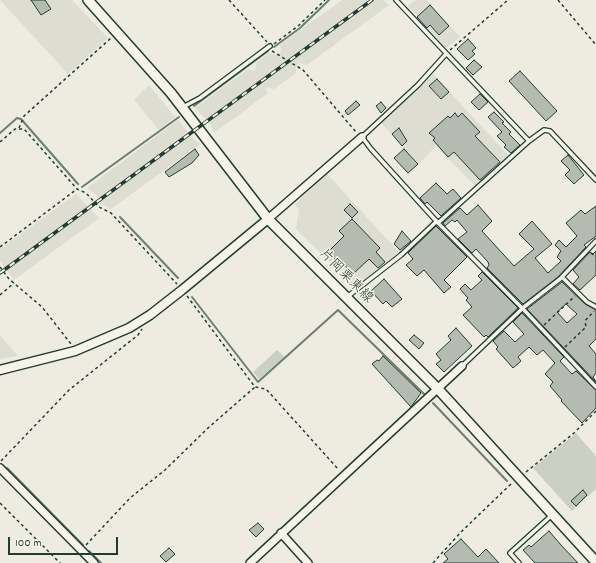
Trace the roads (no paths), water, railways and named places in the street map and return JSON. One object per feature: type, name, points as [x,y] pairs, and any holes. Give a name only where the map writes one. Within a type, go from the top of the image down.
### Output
[{"type":"main road","name":"片岡栗東線","points":[[88,0],[118,32],[182,108],[268,219],[438,389],[596,562]]},
{"type":"street","points":[[0,370],[75,351],[129,328],[182,290],[268,219],[362,137]]},
{"type":"street","points":[[250,563],[462,366]]},
{"type":"street","points":[[0,468],[94,563]]},
{"type":"street","points":[[281,533],[308,563]]},
{"type":"lane","points":[[396,0],[529,141]]},
{"type":"lane","points":[[182,108],[200,98],[270,46]]},
{"type":"lane","points":[[446,54],[418,85],[362,137],[371,149],[438,222],[596,387]]},
{"type":"lane","points":[[346,297],[401,255],[529,141],[544,130],[550,131],[596,180]]},
{"type":"lane","points":[[462,366],[522,309],[562,277],[596,241]]},
{"type":"lane","points":[[562,277],[596,308]]},
{"type":"lane","points":[[519,563],[510,552],[552,514]]},
{"type":"waterway","points":[[274,47],[300,28],[329,0]]},
{"type":"waterway","points":[[194,106],[268,51]]},
{"type":"waterway","points":[[82,187],[179,117]]},
{"type":"waterway","points":[[0,133],[17,118],[21,119],[78,184]]},
{"type":"waterway","points":[[120,217],[178,278]]},
{"type":"waterway","points":[[192,297],[258,382],[338,310],[424,394]]},
{"type":"waterway","points":[[433,403],[507,481]]},
{"type":"waterway","points":[[7,468],[83,545]]},
{"type":"waterway","points":[[89,551],[101,563]]},
{"type":"railway","points":[[0,273],[372,0]]}]
